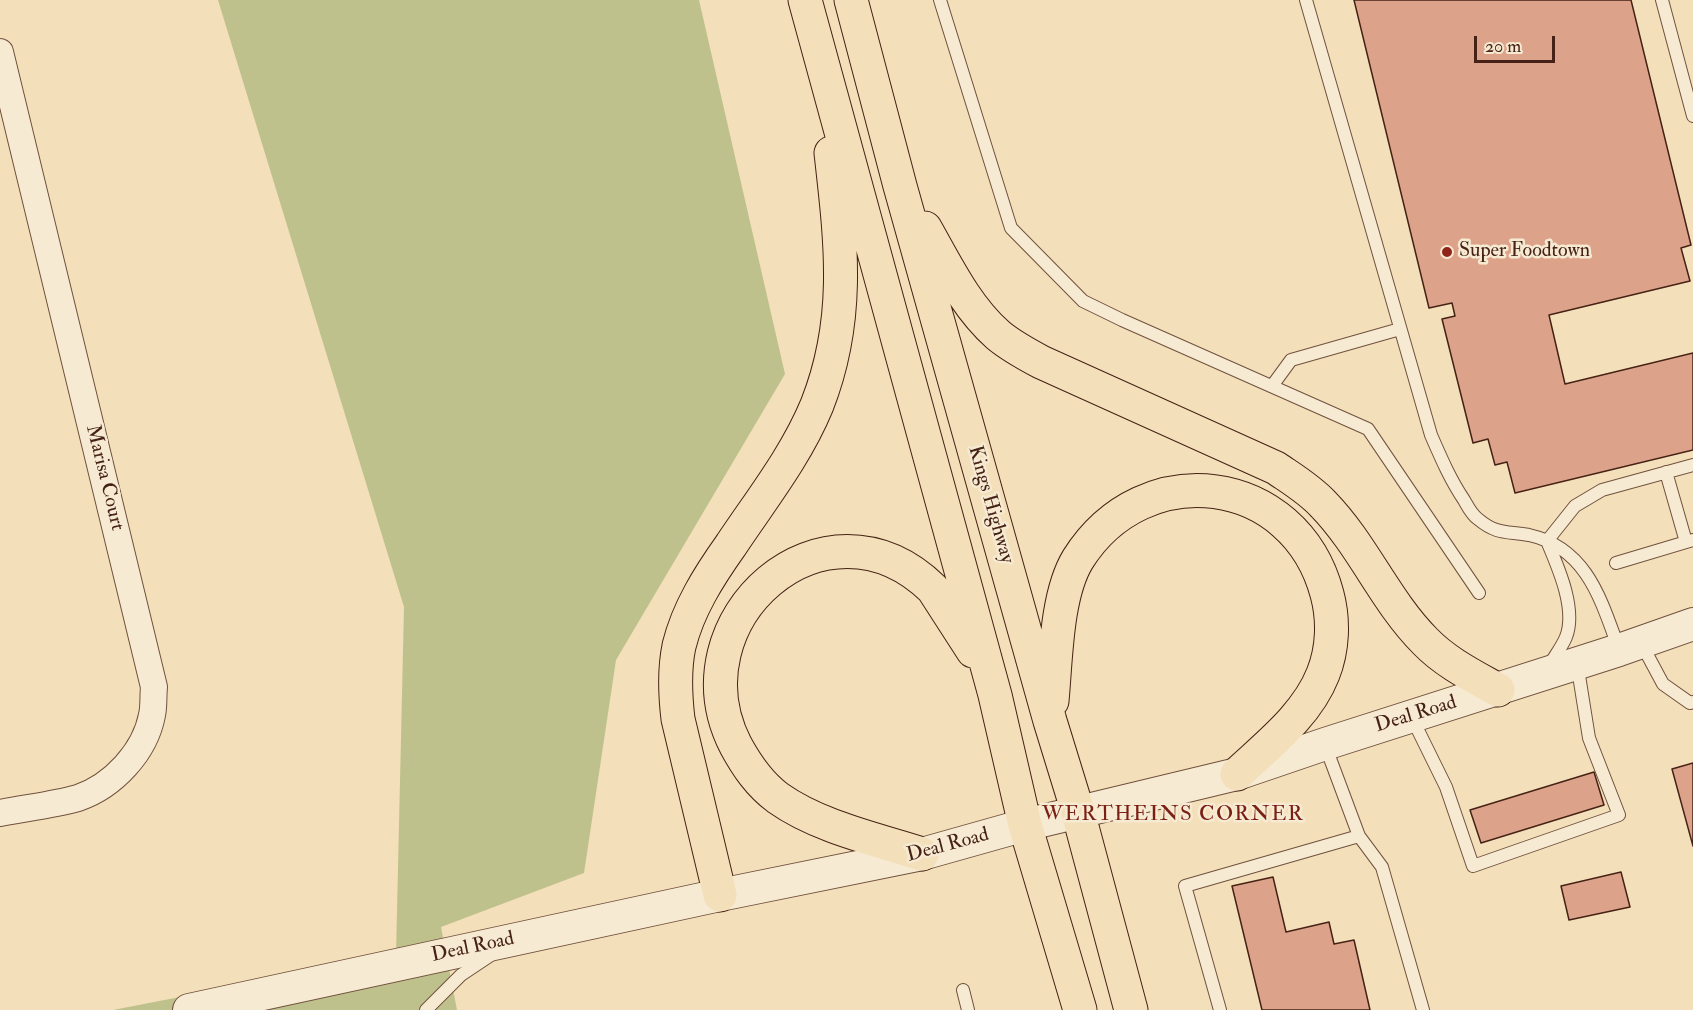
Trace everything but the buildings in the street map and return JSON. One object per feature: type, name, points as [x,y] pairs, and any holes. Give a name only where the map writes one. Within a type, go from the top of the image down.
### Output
[{"type":"main road","points":[[805,0],[995,695],[1024,825],[1080,1010]]},
{"type":"main road","name":"Kings Highway","points":[[851,0],[900,186],[1050,721],[1078,812],[1131,1010]]},
{"type":"main road","points":[[720,895],[678,719],[675,691],[676,664],[684,630],[711,573],[788,462],[802,438],[817,405],[834,352],[839,323],[842,265],[819,50]]},
{"type":"main road","points":[[900,186],[958,285],[984,320],[998,334],[1016,348],[1041,362],[1276,468],[1306,488],[1335,517],[1400,611],[1425,642],[1454,664],[1498,690]]},
{"type":"main road","points":[[1050,721],[1060,615],[1077,560],[1096,534],[1125,509],[1155,495],[1183,490],[1211,491],[1242,499],[1263,508],[1282,522],[1302,542],[1312,557],[1326,590],[1332,631],[1330,649],[1322,675],[1307,702],[1287,726],[1237,774]]},
{"type":"main road","points":[[922,854],[836,826],[795,809],[762,784],[745,764],[730,734],[723,709],[721,673],[723,655],[732,627],[750,599],[784,569],[802,560],[832,552],[855,552],[884,557],[900,564],[933,589],[970,645],[995,695]]},
{"type":"street","name":"Marisa Court","points":[[0,52],[9,126],[154,687],[152,714],[147,731],[137,752],[122,769],[102,785],[78,797],[0,813]]},
{"type":"street","name":"Deal Road","points":[[189,1010],[720,895],[922,854],[1024,825],[1237,774],[1544,675],[1693,624]]},
{"type":"lane","points":[[940,0],[1011,228],[1083,301],[1368,429],[1479,592]]},
{"type":"lane","points":[[1306,0],[1431,435],[1449,477],[1476,518],[1498,532],[1547,541],[1573,556],[1630,646],[1663,684],[1690,703],[1693,702]]},
{"type":"lane","points":[[1662,0],[1693,116]]},
{"type":"lane","points":[[1272,386],[1291,360],[1400,328]]},
{"type":"lane","points":[[1547,541],[1575,506],[1602,490],[1693,465]]},
{"type":"lane","points":[[1616,563],[1690,541],[1666,472]]},
{"type":"lane","points":[[1544,675],[1567,636],[1569,615],[1566,591],[1547,541]]},
{"type":"lane","points":[[1411,717],[1446,788],[1473,866],[1619,815],[1589,738],[1577,663]]},
{"type":"lane","points":[[1325,744],[1359,836],[1382,867],[1423,1010]]},
{"type":"lane","points":[[1220,1010],[1185,886],[1359,836]]},
{"type":"lane","points":[[426,1010],[461,975],[514,939]]},
{"type":"lane","points":[[963,990],[968,1010]]},
{"type":"green space","points":[[218,0],[699,0],[785,374],[616,660],[584,873],[441,927],[457,1010],[113,1010],[396,955],[404,607]]},
{"type":"place","name":"Super Foodtown","points":[[1447,252]]},
{"type":"district","name":"WERTHEINS CORNER","points":[[1173,815]]}]
